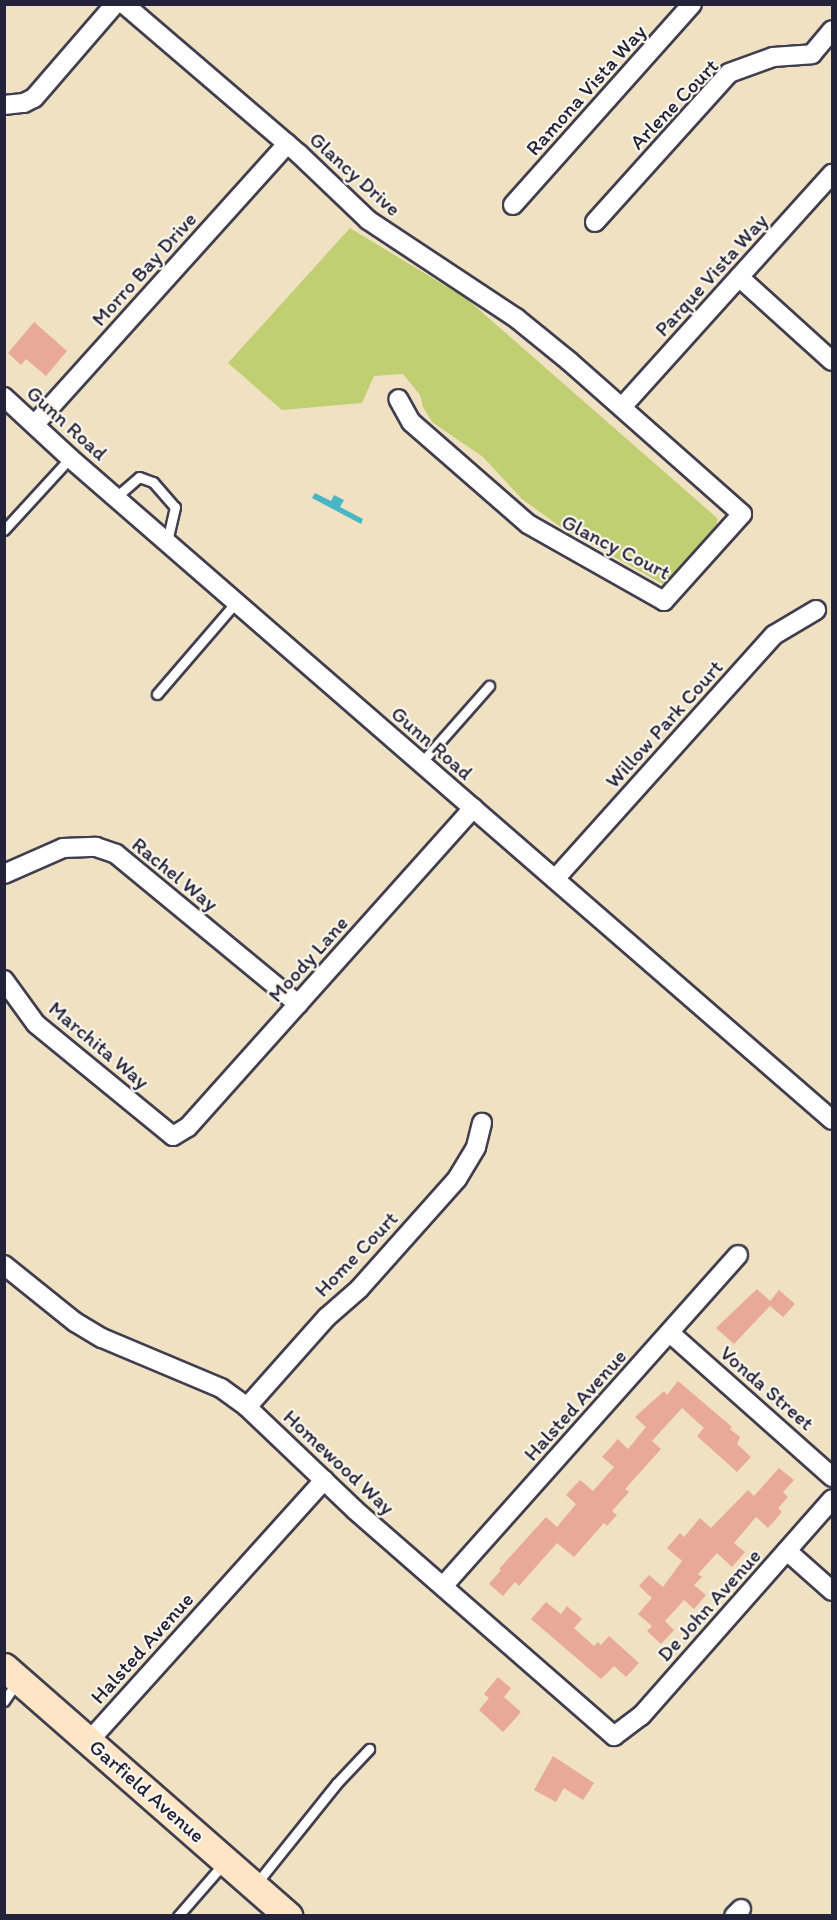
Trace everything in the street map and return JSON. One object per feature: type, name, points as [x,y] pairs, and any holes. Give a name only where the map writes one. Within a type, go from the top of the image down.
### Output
[{"type":"street","points":[[4,105],[24,103],[34,98],[116,4]]},
{"type":"street","name":"Glancy Drive","points":[[124,4],[287,144],[368,220],[516,318],[622,407]]},
{"type":"street","name":"Ramona Vista Way","points":[[513,205],[692,4]]},
{"type":"street","name":"Arlene Court","points":[[595,222],[729,73],[773,57],[812,54],[832,30]]},
{"type":"street","name":"Morro Bay Drive","points":[[35,424],[287,144]]},
{"type":"street","name":"Parque Vista Way","points":[[622,407],[832,174]]},
{"type":"street","points":[[739,277],[832,361]]},
{"type":"street","name":"Gunn Road","points":[[4,398],[70,458],[832,1120]]},
{"type":"street","name":"Glancy Court","points":[[398,399],[411,422],[528,524],[664,601],[742,514],[622,407]]},
{"type":"street","name":"Willow Park Court","points":[[555,879],[774,635],[804,615],[816,610]]},
{"type":"street","name":"Moody Lane","points":[[173,1136],[188,1127],[473,808]]},
{"type":"street","name":"Rachel Way","points":[[4,874],[63,848],[96,847],[116,854],[298,1004]]},
{"type":"street","name":"Marchita Way","points":[[4,980],[36,1023],[173,1136]]},
{"type":"street","name":"Home Court","points":[[247,1407],[327,1317],[359,1288],[457,1179],[473,1153],[483,1123]]},
{"type":"street","name":"Halsted Avenue","points":[[444,1585],[738,1255]]},
{"type":"street","name":"Homewood Way","points":[[4,1265],[75,1323],[102,1338],[221,1388],[247,1407],[355,1510],[444,1585],[614,1736]]},
{"type":"street","name":"Vonda Street","points":[[670,1333],[832,1477]]},
{"type":"street","name":"Halsted Avenue","points":[[90,1740],[324,1480]]},
{"type":"street","name":"De John Avenue","points":[[614,1736],[641,1716],[832,1499]]},
{"type":"street","points":[[787,1551],[832,1591]]},
{"type":"street","name":"Garfield Avenue","points":[[9,1683],[90,1740],[288,1916]]},
{"type":"lane","points":[[4,530],[70,458]]},
{"type":"lane","points":[[116,497],[139,477],[153,482],[175,507],[167,542]]},
{"type":"lane","points":[[157,694],[236,602]]},
{"type":"lane","points":[[421,763],[489,686]]},
{"type":"lane","points":[[255,1886],[337,1783],[369,1749]]},
{"type":"lane","points":[[178,1916],[226,1860]]},
{"type":"green space","points":[[350,228],[467,299],[717,518],[717,526],[709,543],[680,573],[663,584],[562,528],[522,499],[483,457],[432,422],[423,407],[420,395],[403,374],[374,376],[362,403],[282,410],[228,363]]},
{"type":"water","points":[[315,493],[331,501],[334,495],[344,500],[340,507],[363,519],[361,524],[312,498]]},
{"type":"building","points":[[34,322],[67,351],[46,376],[26,359],[21,365],[8,353]]},
{"type":"building","points":[[757,1289],[770,1301],[779,1290],[795,1304],[783,1317],[770,1306],[734,1344],[716,1328]]},
{"type":"building","points":[[678,1381],[732,1427],[730,1429],[740,1437],[737,1444],[751,1457],[737,1472],[697,1436],[704,1428],[682,1408],[652,1441],[661,1449],[625,1489],[629,1492],[612,1511],[617,1515],[607,1526],[604,1523],[574,1557],[557,1543],[519,1586],[515,1582],[503,1596],[489,1584],[501,1570],[499,1569],[546,1517],[557,1527],[576,1504],[566,1495],[580,1480],[593,1491],[614,1467],[602,1457],[618,1439],[628,1449],[646,1427],[635,1417],[664,1391],[667,1395]]},
{"type":"building","points":[[779,1468],[794,1480],[783,1492],[788,1497],[778,1508],[782,1512],[768,1528],[756,1517],[734,1543],[745,1552],[732,1567],[717,1553],[698,1574],[702,1577],[694,1585],[706,1595],[694,1609],[684,1600],[665,1621],[674,1630],[661,1644],[647,1631],[652,1626],[638,1614],[652,1598],[639,1586],[649,1575],[663,1587],[682,1561],[667,1548],[680,1533],[684,1537],[700,1518],[711,1528],[748,1490],[754,1496]]},
{"type":"building","points":[[546,1602],[561,1614],[567,1606],[582,1619],[574,1628],[594,1646],[598,1642],[601,1645],[609,1636],[639,1663],[626,1677],[614,1666],[601,1679],[531,1619]]},
{"type":"building","points":[[498,1677],[511,1688],[504,1697],[521,1712],[503,1732],[479,1710],[489,1698],[484,1694]]},
{"type":"building","points":[[553,1756],[594,1783],[583,1800],[564,1788],[556,1802],[534,1790]]}]
